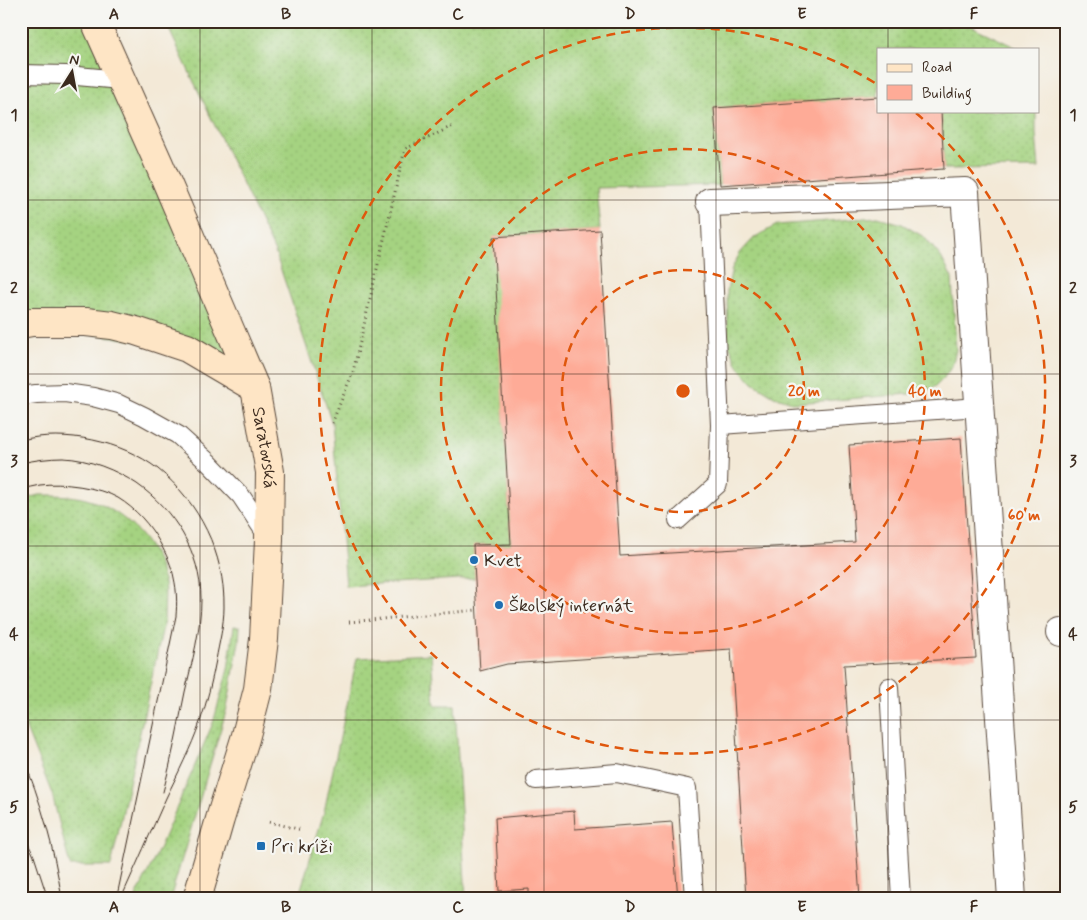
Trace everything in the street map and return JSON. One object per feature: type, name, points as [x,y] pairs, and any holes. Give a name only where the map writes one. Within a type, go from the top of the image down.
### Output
[{"type":"main road","name":"Saratovská","points":[[95,21],[255,388],[270,472],[264,640],[258,689],[197,899]]},
{"type":"main road","points":[[21,324],[86,322],[112,325],[136,331],[187,348],[255,388]]},
{"type":"street","points":[[710,202],[965,192],[1012,899]]},
{"type":"lane","points":[[21,74],[66,74],[121,80]]},
{"type":"lane","points":[[678,520],[718,484],[720,425],[710,202]]},
{"type":"lane","points":[[21,396],[65,393],[93,397],[119,404],[178,435],[210,463],[241,496],[269,540]]},
{"type":"lane","points":[[720,425],[980,407]]},
{"type":"lane","points":[[890,687],[901,899]]},
{"type":"lane","points":[[536,780],[617,773],[687,788],[694,899]]},
{"type":"path","points":[[332,423],[353,372],[405,149],[455,125]]},
{"type":"path","points":[[349,622],[477,610]]},
{"type":"path","points":[[269,822],[302,830]]},
{"type":"green space","points":[[21,21],[95,21],[255,388],[187,348],[21,324]]},
{"type":"green space","points":[[165,21],[961,21],[1017,48],[877,48],[877,97],[714,108],[720,185],[596,188],[600,230],[494,237],[511,544],[474,545],[475,578],[346,586],[332,423],[275,252]]},
{"type":"green space","points":[[941,112],[1036,112],[1039,168],[944,169]]},
{"type":"green space","points":[[878,217],[902,224],[924,237],[941,257],[952,278],[956,350],[952,366],[943,379],[936,386],[923,393],[795,403],[774,396],[753,383],[738,366],[728,342],[727,291],[732,268],[740,253],[755,237],[777,225]]},
{"type":"green space","points":[[40,495],[86,499],[101,504],[115,512],[139,533],[149,546],[157,560],[162,575],[165,591],[164,622],[111,866],[70,866],[52,794],[21,716],[21,499]]},
{"type":"green space","points":[[234,626],[240,627],[239,642],[227,708],[170,899],[135,899],[159,849],[213,723],[228,669]]},
{"type":"green space","points":[[431,654],[435,705],[455,705],[466,899],[298,899],[324,812],[357,658]]},
{"type":"building","points":[[877,97],[877,112],[941,112],[944,169],[720,185],[714,108]]},
{"type":"building","points":[[600,230],[620,556],[855,542],[849,445],[961,438],[976,658],[844,665],[860,899],[746,899],[731,649],[507,664],[480,671],[473,545],[511,544],[493,237]]},
{"type":"building","points":[[574,811],[575,829],[672,822],[678,899],[529,899],[529,889],[499,891],[495,818]]},
{"type":"tram line","points":[[21,440],[38,437],[74,437],[110,445],[144,459],[173,482],[186,497],[207,530],[220,568],[223,587],[223,620],[213,676],[205,707],[188,751],[121,899]]},
{"type":"tram line","points":[[21,463],[52,458],[73,459],[102,466],[120,474],[137,484],[163,506],[174,520],[191,549],[200,582],[201,599],[198,634],[163,792]]},
{"type":"tram line","points":[[21,489],[49,484],[69,485],[91,488],[118,498],[137,512],[152,530],[164,551],[173,574],[177,602],[176,616],[117,896]]},
{"type":"tram line","points":[[21,753],[35,788],[46,824],[62,899]]},
{"type":"tram line","points":[[21,829],[34,856],[48,899]]},
{"type":"place","name":"Kvet","points":[[474,560]]},
{"type":"place","name":"Školský internát","points":[[499,605]]},
{"type":"place","name":"Pri kríži","points":[[261,846]]}]
